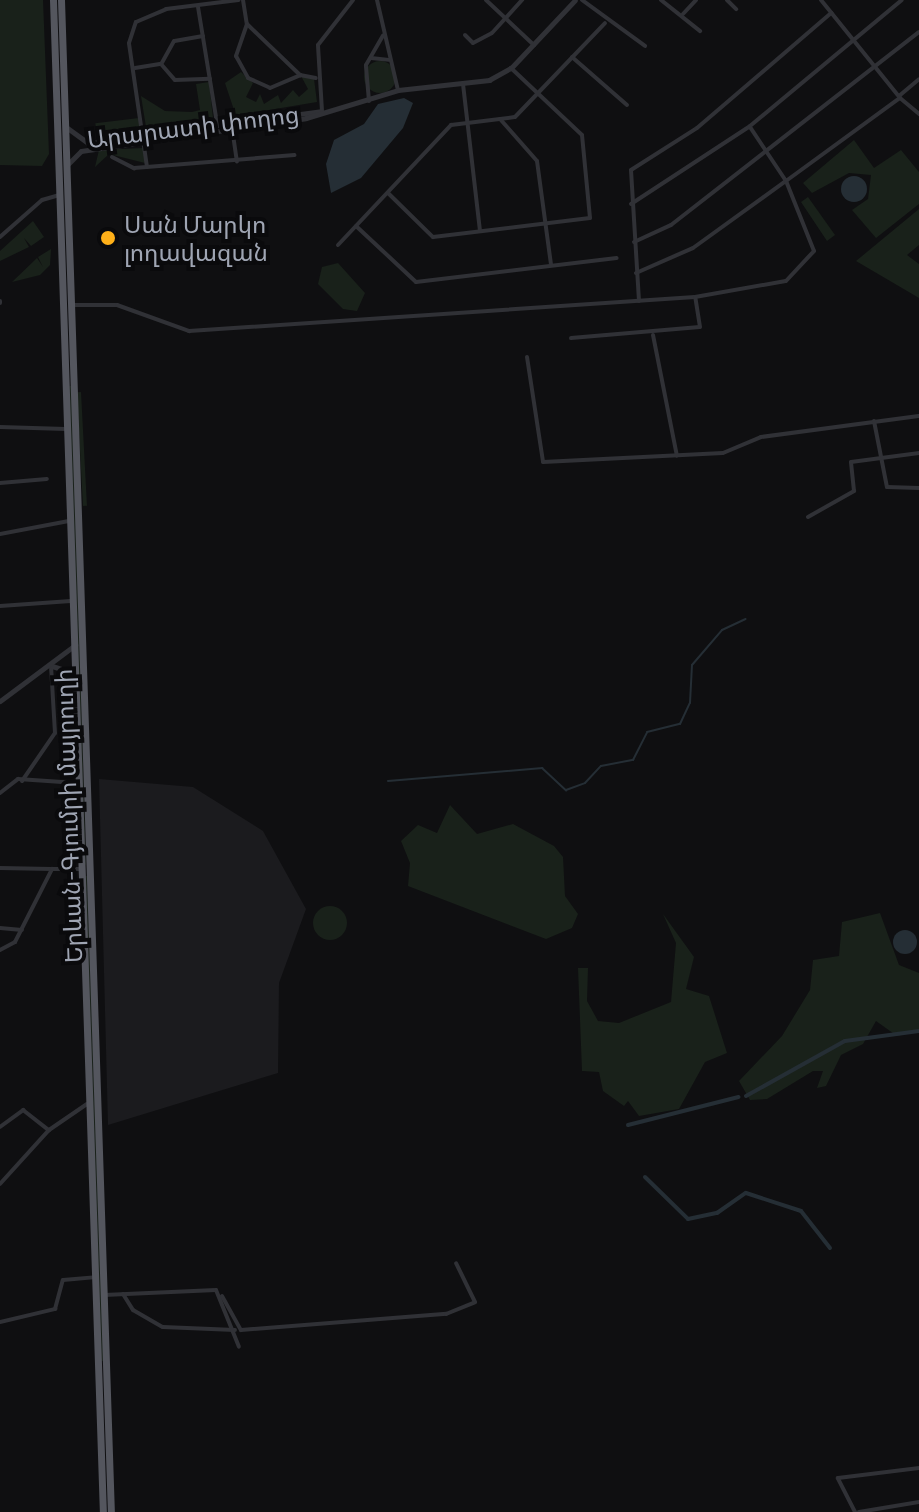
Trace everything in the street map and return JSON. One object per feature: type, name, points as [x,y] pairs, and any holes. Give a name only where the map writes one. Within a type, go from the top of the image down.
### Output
[{"type":"highway","points":[[53,0],[60,50]]},
{"type":"highway","points":[[61,0],[63,125]]},
{"type":"highway","name":"Երևան-Գյումրի մայրուղի","points":[[63,125],[68,164],[64,210],[96,1277],[111,1512]]},
{"type":"highway","name":"Երևան-Գյումրի մայրուղի","points":[[63,125],[60,195],[72,305],[68,429],[79,783],[104,1295],[103,1512]]},
{"type":"street","points":[[147,167],[129,43],[136,22],[198,6],[241,0],[247,24],[300,75],[316,78]]},
{"type":"street","points":[[323,112],[316,78],[318,45],[353,0]]},
{"type":"street","points":[[377,0],[398,90]]},
{"type":"street","points":[[486,0],[534,45]]},
{"type":"street","points":[[465,35],[473,43],[506,18],[522,0]]},
{"type":"street","name":"Արարատի փողոց","points":[[68,164],[81,151],[231,123],[323,112],[398,90],[463,84],[511,68],[575,0]]},
{"type":"street","points":[[582,0],[605,23],[645,46]]},
{"type":"street","points":[[661,0],[683,14],[700,31]]},
{"type":"street","points":[[683,14],[696,0]]},
{"type":"street","points":[[727,0],[736,9]]},
{"type":"street","points":[[821,0],[900,97],[919,114]]},
{"type":"street","points":[[631,204],[750,126],[902,0]]},
{"type":"street","points":[[198,6],[217,123]]},
{"type":"street","points":[[639,301],[629,176],[636,165],[697,128],[831,13]]},
{"type":"street","points":[[338,245],[451,125],[515,117],[605,23]]},
{"type":"street","points":[[247,24],[236,56],[248,78],[270,88],[300,75]]},
{"type":"street","points":[[634,242],[671,225],[919,32]]},
{"type":"street","points":[[369,101],[370,58],[384,33]]},
{"type":"street","points":[[161,64],[174,41],[203,36]]},
{"type":"street","points":[[572,57],[627,105]]},
{"type":"street","points":[[370,58],[391,61]]},
{"type":"street","points":[[135,68],[161,64]]},
{"type":"street","points":[[161,64],[175,80],[210,79]]},
{"type":"street","points":[[388,193],[433,237],[593,215],[582,135],[511,68]]},
{"type":"street","points":[[636,273],[693,248],[900,97],[919,79]]},
{"type":"street","points":[[463,84],[480,231]]},
{"type":"street","points":[[500,119],[537,161],[551,265]]},
{"type":"street","name":"Արարատի փողոց","points":[[63,125],[84,143],[144,140],[217,123],[231,123]]},
{"type":"street","points":[[231,123],[237,162]]},
{"type":"street","points":[[72,305],[117,305],[189,331],[695,297],[786,281],[811,262],[813,244],[786,181],[750,126]]},
{"type":"street","points":[[112,157],[147,167],[294,155]]},
{"type":"street","points":[[0,237],[42,200],[60,195]]},
{"type":"street","points":[[356,226],[416,282],[617,258]]},
{"type":"street","points":[[571,338],[653,334],[700,327],[695,297]]},
{"type":"street","points":[[653,334],[677,456]]},
{"type":"street","points":[[527,357],[543,462],[677,456],[874,421],[919,416]]},
{"type":"street","points":[[874,421],[887,487],[919,488]]},
{"type":"street","points":[[0,427],[68,429]]},
{"type":"street","points":[[808,517],[854,491],[851,462],[919,453]]},
{"type":"street","points":[[0,483],[47,479]]},
{"type":"street","points":[[0,534],[71,520]]},
{"type":"street","points":[[0,606],[73,601]]},
{"type":"street","points":[[0,701],[51,666],[75,645]]},
{"type":"street","points":[[51,666],[76,675]]},
{"type":"street","points":[[0,793],[22,781],[55,733],[51,666]]},
{"type":"street","points":[[22,781],[79,783]]},
{"type":"street","points":[[0,868],[85,871]]},
{"type":"street","points":[[0,950],[22,930],[52,869]]},
{"type":"street","points":[[0,928],[22,930]]},
{"type":"street","points":[[0,1184],[49,1130],[84,1111],[90,1098]]},
{"type":"street","points":[[0,1127],[23,1110],[49,1130]]},
{"type":"street","points":[[104,1295],[216,1290],[241,1330],[446,1314],[475,1302],[456,1263]]},
{"type":"street","points":[[0,1322],[55,1309],[63,1280],[96,1277]]},
{"type":"street","points":[[123,1294],[133,1310],[163,1327],[235,1330]]},
{"type":"street","points":[[222,1296],[239,1347]]},
{"type":"street","points":[[919,1468],[838,1478],[857,1512],[919,1502]]},
{"type":"shaded area","points":[[0,0],[43,0],[49,154],[42,166],[0,165]]},
{"type":"shaded area","points":[[380,61],[391,66],[396,77],[391,88],[380,93],[369,88],[364,77],[369,66]]},
{"type":"shaded area","points":[[241,72],[253,83],[246,97],[256,102],[260,94],[264,104],[278,95],[281,103],[293,90],[299,97],[308,89],[301,76],[314,79],[317,102],[221,118],[235,113],[225,83]]},
{"type":"shaded area","points":[[209,82],[213,118],[146,127],[141,96],[165,111],[192,112],[200,110],[196,84]]},
{"type":"shaded area","points":[[404,98],[413,103],[403,128],[361,178],[331,193],[326,164],[334,140],[364,124],[378,104]]},
{"type":"shaded area","points":[[139,118],[141,134],[97,139],[95,123]]},
{"type":"shaded area","points":[[854,140],[874,168],[901,150],[919,172],[919,204],[876,238],[852,210],[868,199],[871,175],[849,173],[812,193],[803,183]]},
{"type":"shaded area","points":[[143,148],[145,163],[109,154],[95,167],[99,150]]},
{"type":"shaded area","points":[[854,176],[863,180],[867,189],[863,198],[854,202],[845,198],[841,189],[845,180]]},
{"type":"shaded area","points":[[808,197],[835,235],[827,241],[801,202]]},
{"type":"shaded area","points":[[919,209],[919,245],[907,255],[919,264],[919,298],[856,261]]},
{"type":"shaded area","points":[[33,221],[44,237],[31,246],[24,238],[29,247],[0,261],[0,251]]},
{"type":"shaded area","points":[[51,249],[50,265],[40,275],[12,282],[37,258],[43,267],[38,257]]},
{"type":"shaded area","points":[[338,263],[365,293],[357,311],[343,309],[318,284],[322,267]]},
{"type":"shaded area","points":[[69,386],[72,386],[86,865],[84,864]]},
{"type":"shaded area","points":[[77,392],[81,392],[87,506],[83,506]]},
{"type":"shaded area","points":[[99,779],[193,787],[263,831],[306,909],[279,983],[278,1073],[108,1125]]},
{"type":"shaded area","points":[[450,805],[477,834],[513,824],[554,846],[563,857],[565,896],[578,914],[572,928],[546,939],[408,886],[410,863],[401,841],[418,825],[437,833]]},
{"type":"shaded area","points":[[84,876],[87,876],[104,1361],[100,1361]]},
{"type":"shaded area","points":[[330,906],[342,911],[347,923],[342,935],[330,940],[318,935],[313,923],[318,911]]},
{"type":"shaded area","points":[[880,913],[899,965],[919,973],[919,1031],[897,1036],[876,1021],[863,1044],[841,1055],[826,1086],[817,1088],[823,1071],[813,1071],[767,1099],[750,1100],[739,1081],[782,1036],[810,990],[813,960],[839,956],[842,922]]},
{"type":"shaded area","points":[[663,914],[694,957],[686,989],[709,996],[727,1053],[705,1062],[679,1109],[639,1116],[628,1101],[624,1106],[603,1091],[599,1072],[582,1071],[578,968],[588,968],[587,1001],[598,1021],[619,1023],[671,1002],[676,943]]},
{"type":"shaded area","points":[[905,930],[914,933],[917,942],[914,951],[905,954],[896,951],[893,942],[896,933]]},
{"type":"waterway","points":[[388,781],[542,768],[566,790],[585,783],[601,766],[633,760],[647,732],[680,724],[690,703],[692,665],[722,630],[746,619]]},
{"type":"waterway","points":[[746,1096],[845,1041],[919,1031]]},
{"type":"waterway","points":[[628,1125],[739,1097]]},
{"type":"waterway","points":[[645,1177],[688,1219],[717,1213],[746,1193],[801,1211],[830,1248]]},
{"type":"place","name":"Սան Մարկո լողավազան","points":[[108,238]]}]
